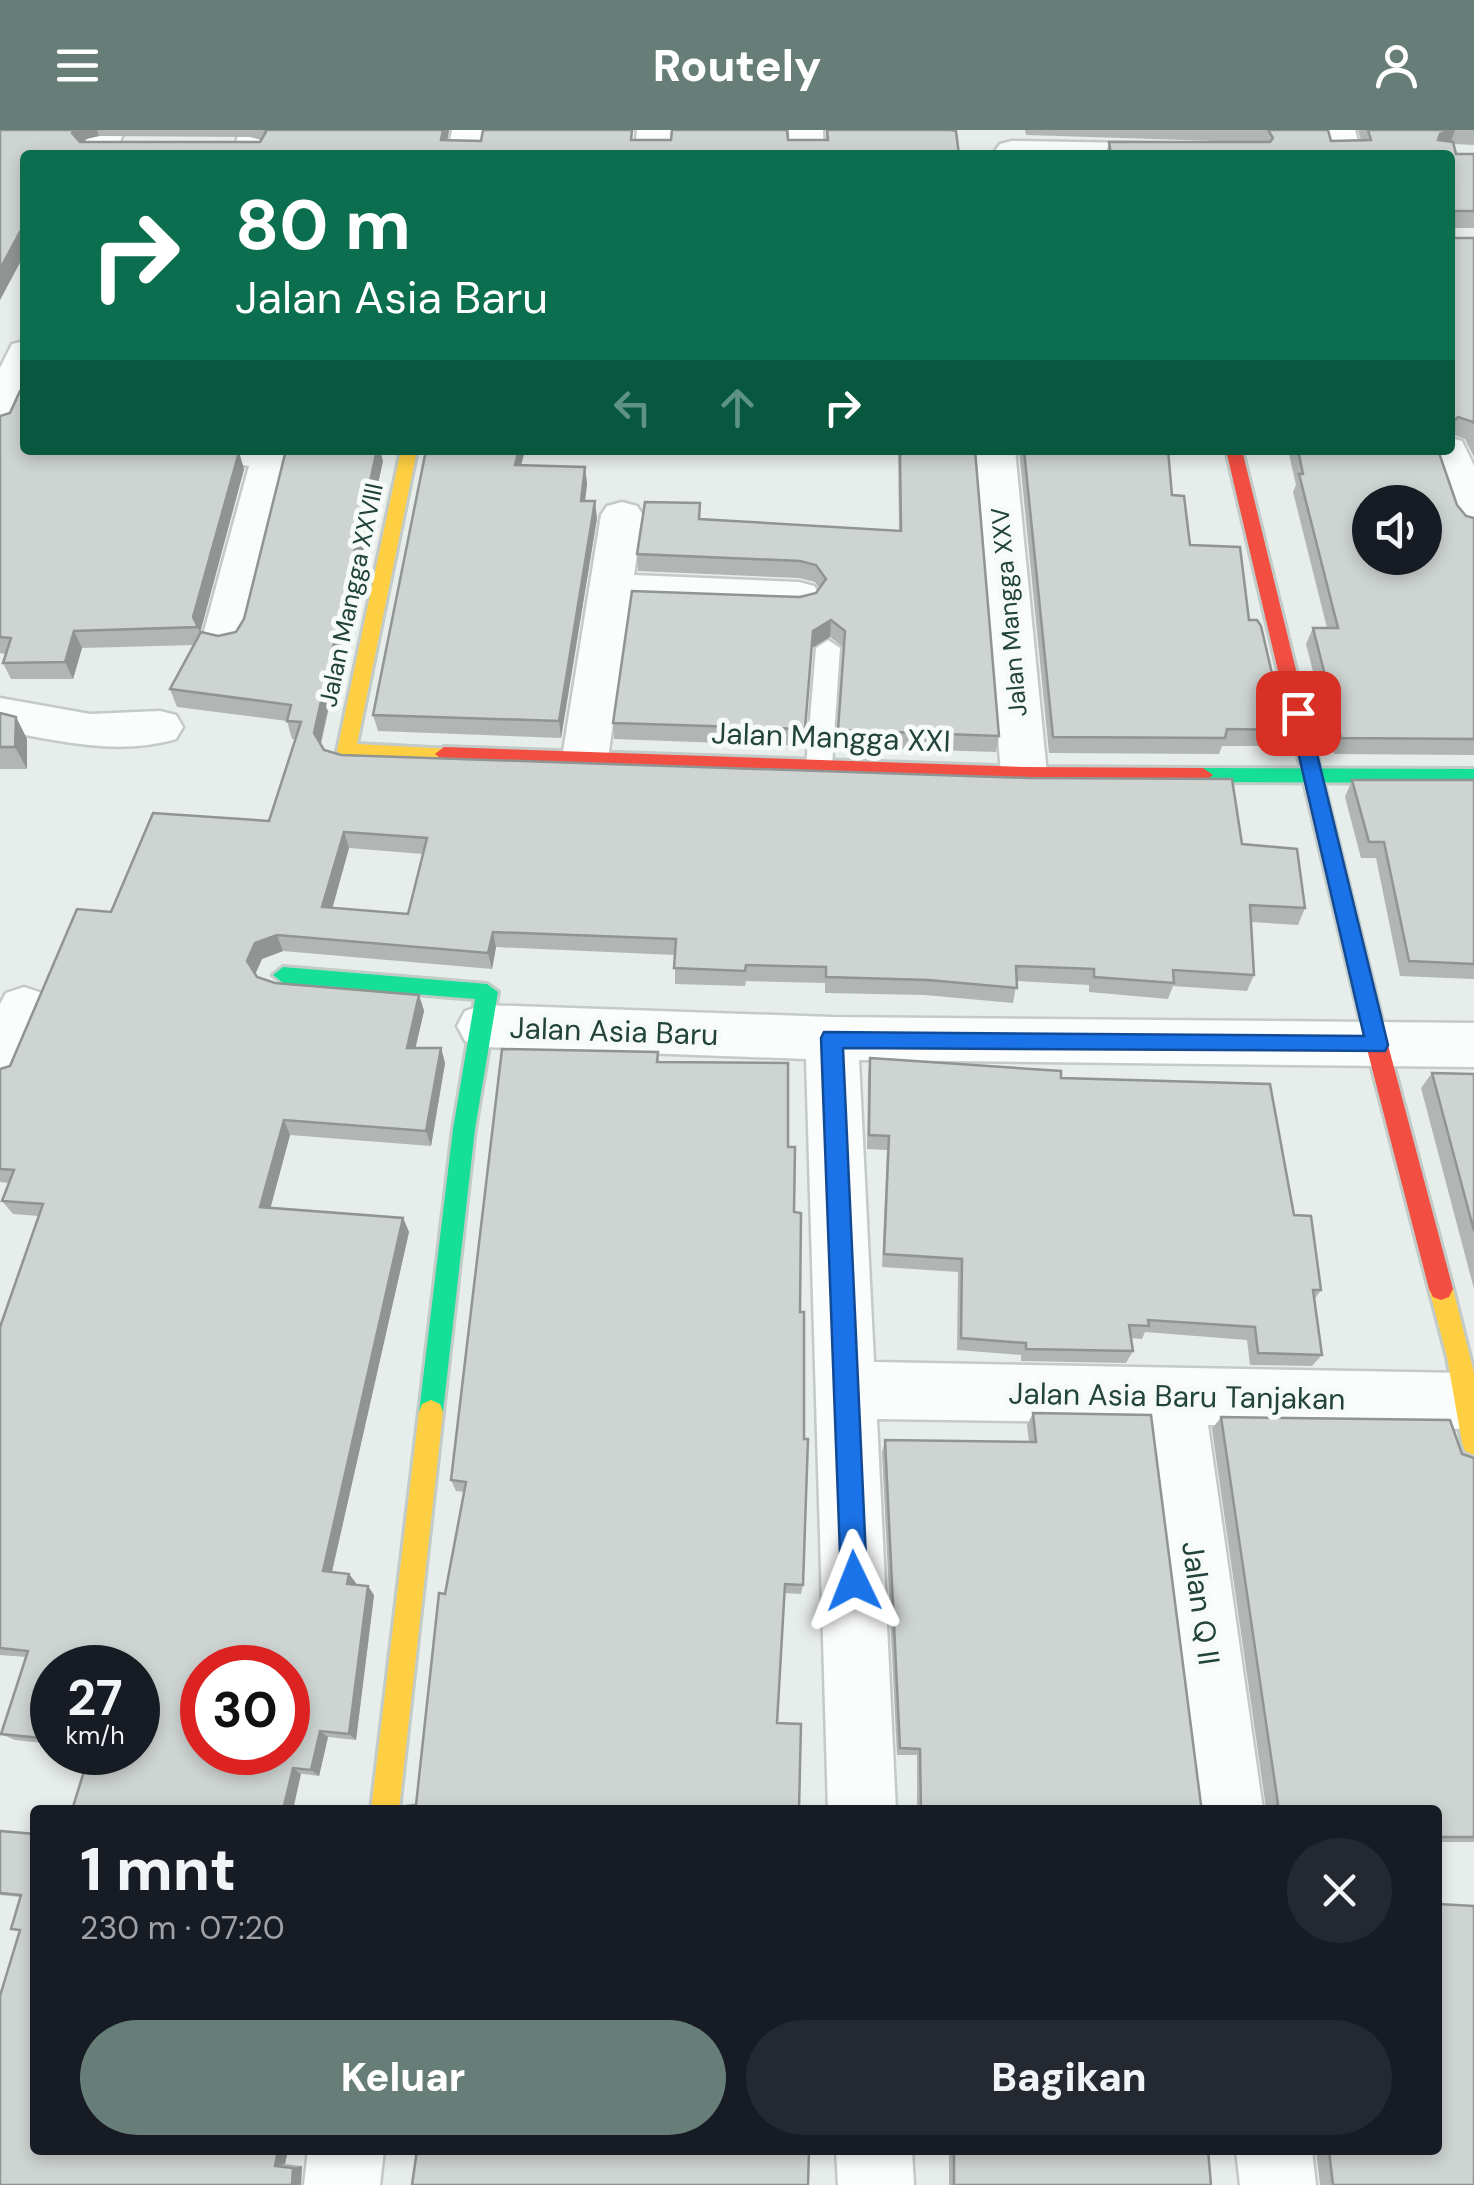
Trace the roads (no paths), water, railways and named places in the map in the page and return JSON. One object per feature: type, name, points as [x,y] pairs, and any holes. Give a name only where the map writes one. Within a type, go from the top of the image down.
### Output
[{"type":"street","points":[[101,145],[136,150]]},
{"type":"street","points":[[219,150],[252,145]]},
{"type":"street","points":[[1011,145],[1114,150]]},
{"type":"street","points":[[0,420],[20,366]]},
{"type":"street","points":[[225,635],[270,464],[266,455]]},
{"type":"street","name":"Jalan Mangga XXVIII","points":[[346,752],[407,455]]},
{"type":"street","name":"Jalan Mangga XXV","points":[[995,455],[1024,774]]},
{"type":"street","name":"Jalan Asia Baru Tanjakan","points":[[847,1390],[1174,1395],[1468,1390],[1377,1045],[1235,455]]},
{"type":"street","points":[[1450,455],[1474,521]]},
{"type":"street","points":[[585,758],[614,589],[622,514]]},
{"type":"street","points":[[614,589],[799,596]]},
{"type":"street","points":[[0,714],[90,730],[160,728]]},
{"type":"street","name":"Jalan Mangga XXI","points":[[346,752],[1024,774],[1474,776]]},
{"type":"street","points":[[283,975],[479,988],[486,992],[483,1026]]},
{"type":"street","points":[[0,1062],[24,1008]]},
{"type":"street","name":"Jalan Asia Baru","points":[[386,1805],[464,1129],[483,1026],[832,1038],[1474,1045]]},
{"type":"street","points":[[832,1038],[862,1805]]},
{"type":"street","name":"Jalan Q II","points":[[1174,1395],[1228,1805]]},
{"type":"street","points":[[342,2185],[345,2155]]},
{"type":"street","points":[[874,2155],[876,2185]]},
{"type":"street","points":[[1275,2155],[1278,2185]]},
{"type":"lane","points":[[820,767],[828,648]]}]
